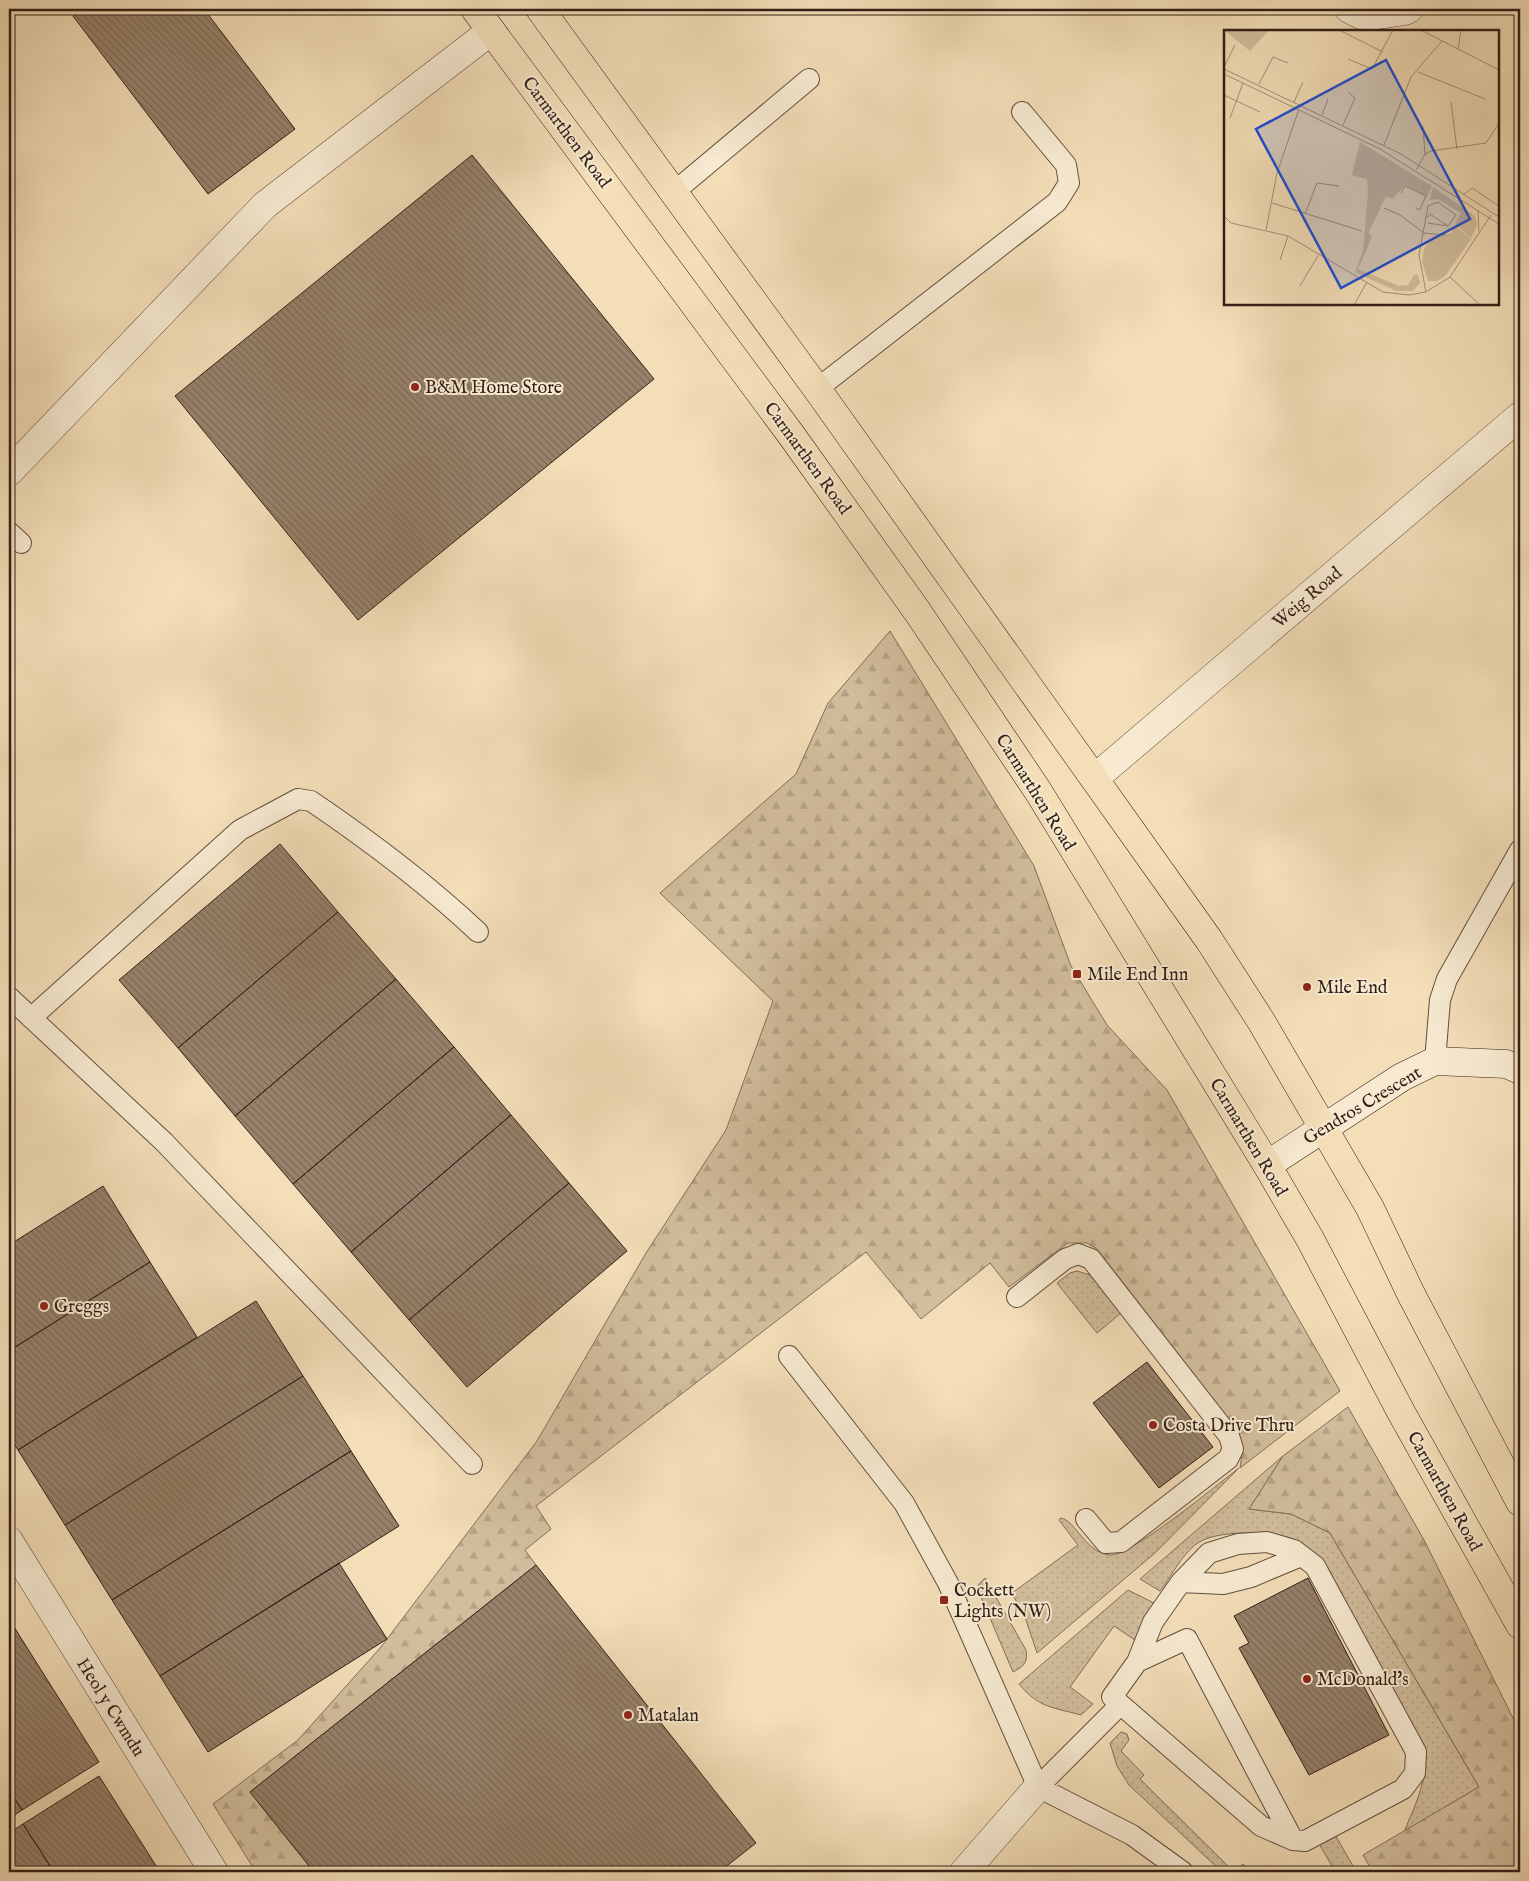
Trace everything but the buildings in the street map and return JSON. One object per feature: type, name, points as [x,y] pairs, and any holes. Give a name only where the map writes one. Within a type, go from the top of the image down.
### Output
[{"type":"main road","name":"Carmarthen Road","points":[[474,9],[786,428],[917,611],[1038,791],[1267,1164],[1310,1239],[1401,1412],[1520,1625]]},
{"type":"main road","points":[[540,9],[817,389],[1209,940],[1260,1021],[1370,1208],[1411,1294],[1520,1502]]},
{"type":"street","points":[[1349,9],[1365,17],[1409,9]]},
{"type":"street","points":[[9,472],[265,205],[491,31]]},
{"type":"street","name":"Weig Road","points":[[1095,778],[1520,416]]},
{"type":"street","name":"Gendros Crescent","points":[[1267,1164],[1402,1077],[1435,1061],[1506,1064],[1520,1070]]},
{"type":"street","name":"Heol y Cwmdu","points":[[9,1541],[214,1872]]},
{"type":"street","points":[[964,1872],[1038,1787]]},
{"type":"lane","points":[[674,192],[809,79]]},
{"type":"lane","points":[[817,389],[1056,202],[1069,183],[1066,165],[1022,112]]},
{"type":"lane","points":[[30,1018],[240,830],[298,800],[311,801],[381,849],[437,893],[478,932]]},
{"type":"lane","points":[[1435,1061],[1440,1000],[1447,978],[1520,850]]},
{"type":"lane","points":[[9,997],[164,1142],[472,1464]]},
{"type":"lane","points":[[1023,1292],[1065,1259],[1078,1254],[1090,1259],[1228,1436],[1233,1449],[1228,1459],[1121,1542],[1106,1544],[1086,1520]]},
{"type":"lane","points":[[789,1356],[904,1503],[948,1583],[1038,1787],[1132,1835],[1183,1872]]},
{"type":"lane","points":[[1267,1542],[1294,1550],[1315,1566],[1416,1752],[1415,1773],[1403,1789],[1305,1841],[1293,1840],[1262,1826],[1120,1705],[1112,1697],[1137,1662],[1153,1622],[1181,1582],[1209,1553],[1238,1544],[1267,1542]]},
{"type":"lane","points":[[1181,1582],[1223,1584],[1251,1577],[1301,1556]]},
{"type":"lane","points":[[1137,1662],[1188,1639],[1293,1840]]},
{"type":"lane","points":[[1038,1787],[1120,1705]]},
{"type":"green space","points":[[890,631],[1034,866],[1071,966],[1107,1025],[1167,1090],[1340,1391],[1240,1468],[1243,1447],[1238,1431],[1097,1249],[1087,1243],[1068,1243],[1009,1287],[990,1263],[921,1319],[866,1252],[536,1506],[551,1529],[525,1550],[536,1565],[250,1792],[314,1872],[256,1872],[213,1804],[298,1740],[381,1647],[537,1441],[646,1253],[726,1130],[773,1001],[660,893],[796,774],[828,703]]},
{"type":"green space","points":[[1077,1271],[1090,1275],[1121,1313],[1097,1333],[1057,1283],[1070,1273]]},
{"type":"green space","points":[[1348,1407],[1424,1540],[1520,1732],[1520,1872],[1373,1872],[1363,1855],[1479,1787],[1330,1533],[1291,1514],[1249,1509],[1283,1456]]},
{"type":"green space","points":[[1283,1456],[1249,1509],[1291,1514],[1330,1533],[1479,1787],[1404,1832],[1417,1801],[1423,1780],[1425,1758],[1423,1747],[1323,1561],[1304,1545],[1282,1536],[1256,1533],[1228,1534],[1204,1540],[1190,1549],[1160,1591],[1140,1579]]},
{"type":"green space","points":[[1239,1468],[1155,1553],[1037,1653],[1026,1620],[1012,1593],[1078,1545],[1059,1520],[1061,1518],[1071,1524],[1093,1548],[1109,1555],[1119,1553],[1153,1533]]},
{"type":"green space","points":[[985,1578],[1026,1650],[1024,1664],[1013,1672],[978,1590],[979,1584]]},
{"type":"green space","points":[[1128,1590],[1154,1603],[1135,1640],[1114,1626],[1070,1687],[1093,1704],[1081,1715],[1047,1706],[1026,1692],[1019,1684]]},
{"type":"green space","points":[[1121,1732],[1127,1734],[1129,1740],[1121,1751],[1144,1775],[1140,1779],[1234,1872],[1222,1872],[1129,1785],[1117,1766],[1110,1743]]},
{"type":"green space","points":[[1334,1833],[1353,1866],[1341,1872],[1321,1872],[1332,1866],[1318,1842]]},
{"type":"green space","points":[[1243,1864],[1251,1872],[1234,1872]]},
{"type":"place","name":"B&M Home Store","points":[[415,387]]},
{"type":"place","name":"Mile End Inn","points":[[1077,974]]},
{"type":"place","name":"Mile End","points":[[1307,987]]},
{"type":"place","name":"Greggs","points":[[44,1306]]},
{"type":"place","name":"Costa Drive Thru","points":[[1153,1425]]},
{"type":"place","name":"Cockett Lights (NW)","points":[[944,1600]]},
{"type":"place","name":"McDonald's","points":[[1307,1679]]},
{"type":"place","name":"Matalan","points":[[628,1715]]}]
